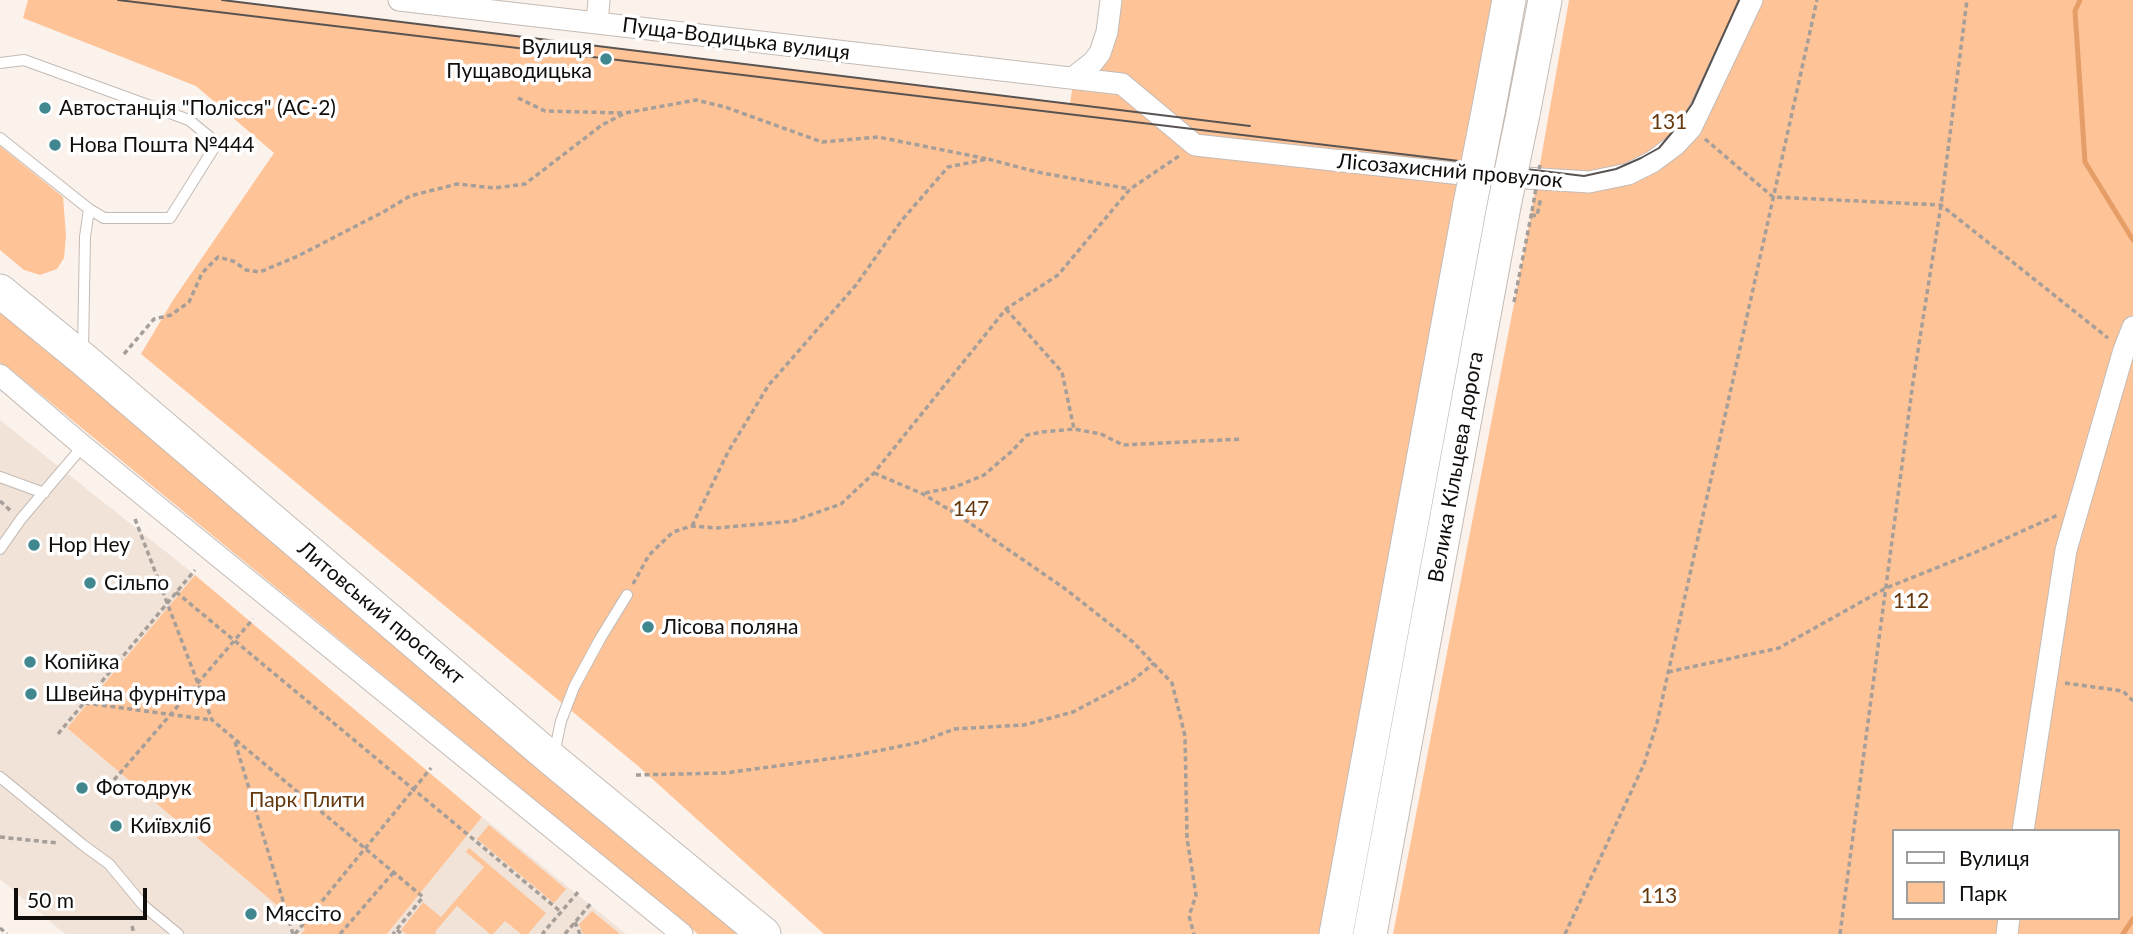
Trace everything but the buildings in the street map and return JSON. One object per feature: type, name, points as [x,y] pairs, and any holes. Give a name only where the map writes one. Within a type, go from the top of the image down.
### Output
[{"type":"main road","name":"Велика Кільцева дорога","points":[[1336,934],[1509,0]]},
{"type":"main road","name":"Велика Кільцева дорога","points":[[1370,934],[1518,208],[1523,114],[1545,0]]},
{"type":"main road","name":"Литовський проспект","points":[[0,291],[553,760],[764,934]]},
{"type":"street","name":"Пуща-Водицька вулиця","points":[[399,0],[1074,77]]},
{"type":"street","points":[[597,23],[599,0]]},
{"type":"street","points":[[1074,77],[1100,53],[1107,32],[1111,0]]},
{"type":"street","name":"Лісозахисний провулок","points":[[1195,145],[1462,174],[1589,182],[1628,174],[1652,162],[1675,145],[1691,128],[1752,0]]},
{"type":"street","points":[[1074,77],[1122,84],[1195,145]]},
{"type":"street","points":[[2023,829],[2066,550],[2133,327]]},
{"type":"street","points":[[0,375],[83,446],[682,934]]},
{"type":"lane","points":[[0,63],[24,60],[189,120],[217,143],[170,218],[104,218],[0,138]]},
{"type":"lane","points":[[83,359],[84,264],[89,209]]},
{"type":"lane","points":[[0,550],[21,519],[83,446]]},
{"type":"lane","points":[[0,477],[44,493]]},
{"type":"lane","points":[[553,760],[561,721],[574,687],[627,595]]},
{"type":"lane","points":[[0,777],[109,864],[144,906],[178,934]]},
{"type":"path","points":[[1565,934],[1644,764],[1657,723],[1817,0]]},
{"type":"path","points":[[1840,934],[1967,0]]},
{"type":"path","points":[[518,98],[545,111],[625,113],[696,100],[725,107],[822,142],[878,137],[988,159],[1037,172],[1130,189]]},
{"type":"path","points":[[124,354],[154,318],[171,315],[189,302],[202,273],[218,257],[233,261],[246,270],[260,272],[321,245],[410,196],[457,184],[494,188],[525,184],[602,125],[625,113]]},
{"type":"path","points":[[1691,128],[1773,197],[1941,205],[2124,350]]},
{"type":"path","points":[[627,595],[649,555],[673,532],[692,526],[717,528],[793,522],[841,504],[874,473],[1006,309],[1058,275],[1130,189],[1195,145]]},
{"type":"path","points":[[692,526],[729,452],[768,386],[856,285],[902,220],[948,167],[988,159]]},
{"type":"path","points":[[1518,208],[1537,216],[1541,197]]},
{"type":"path","points":[[1006,309],[1062,372],[1074,429]]},
{"type":"path","points":[[923,494],[955,487],[984,475],[1027,435],[1074,429],[1101,434],[1123,445],[1242,439]]},
{"type":"path","points":[[874,473],[923,494],[958,515],[1063,588],[1133,642],[1172,683],[1185,736],[1188,838],[1196,895],[1189,916],[1194,934]]},
{"type":"path","points":[[1668,672],[1779,648],[1886,588],[2079,506]]},
{"type":"path","points":[[135,519],[212,720],[423,897],[395,932],[402,934]]},
{"type":"path","points":[[58,734],[195,570]]},
{"type":"path","points":[[176,592],[561,912]]},
{"type":"path","points":[[114,780],[253,619]]},
{"type":"path","points":[[636,775],[724,773],[856,755],[921,742],[954,729],[1024,725],[1073,712],[1132,681],[1154,663]]},
{"type":"path","points":[[2046,681],[2123,691],[2133,701]]},
{"type":"path","points":[[84,703],[212,720]]},
{"type":"path","points":[[234,739],[294,934]]},
{"type":"path","points":[[294,934],[432,768]]},
{"type":"path","points":[[0,836],[83,845]]},
{"type":"path","points":[[340,934],[393,873]]},
{"type":"path","points":[[545,934],[543,933],[579,891]]},
{"type":"path","points":[[565,934],[592,902]]},
{"type":"path","points":[[575,922],[579,934]]},
{"type":"path","points":[[132,926],[134,934]]},
{"type":"path","points":[[0,928],[6,934]]},
{"type":"shaded area","points":[[0,420],[195,575],[67,728],[305,929],[301,934],[65,934],[0,879]]},
{"type":"shaded area","points":[[482,817],[626,934],[387,934]]},
{"type":"green space","name":"147","points":[[28,0],[222,0],[1070,104],[1074,77],[1093,62],[1111,0],[1509,0],[1336,934],[824,934],[638,766],[141,354],[173,300],[274,153],[196,86],[23,18]]},
{"type":"green space","name":"112","points":[[1569,0],[2133,0],[2133,934],[1393,934],[1531,215]]},
{"type":"green space","points":[[0,146],[63,197],[66,235],[64,258],[57,269],[40,275],[24,270],[0,250]]},
{"type":"green space","points":[[0,305],[746,934],[698,934],[0,363]]},
{"type":"green space","name":"Парк Плити","points":[[195,575],[482,817],[387,934],[301,934],[305,929],[67,728]]},
{"type":"green space","points":[[489,825],[566,889],[554,903],[477,839]]},
{"type":"green space","points":[[469,848],[546,913],[528,934],[521,934],[505,921],[490,934],[457,906],[436,934],[406,934],[401,930],[423,902],[441,917],[484,867],[466,852]]},
{"type":"green space","points":[[592,911],[620,934],[583,934],[579,924]]},
{"type":"waterway","points":[[2080,0],[2075,11],[2085,162],[2133,240]]},
{"type":"waterway","points":[[2123,934],[2133,919]]},
{"type":"tram line","points":[[118,0],[1584,176],[1616,169],[1659,148],[1692,104],[1739,0]]},
{"type":"tram line","points":[[222,0],[1250,126]]},
{"type":"place","name":"Вулиця Пущаводицька","points":[[606,59]]},
{"type":"place","name":"Автостанція \"Полісся\" (АС-2)","points":[[45,108]]},
{"type":"place","name":"Нова Пошта №444","points":[[55,145]]},
{"type":"place","name":"Hop Hey","points":[[34,545]]},
{"type":"place","name":"Сільпо","points":[[90,583]]},
{"type":"place","name":"Лісова поляна","points":[[648,627]]},
{"type":"place","name":"Копійка","points":[[30,662]]},
{"type":"place","name":"Швейна фурнітура","points":[[31,694]]},
{"type":"place","name":"Фотодрук","points":[[82,788]]},
{"type":"place","name":"Київхліб","points":[[116,826]]},
{"type":"place","name":"Мяссіто","points":[[251,914]]},
{"type":"park label","name":"131","points":[[1669,122]]},
{"type":"park label","name":"113","points":[[1659,896]]}]
